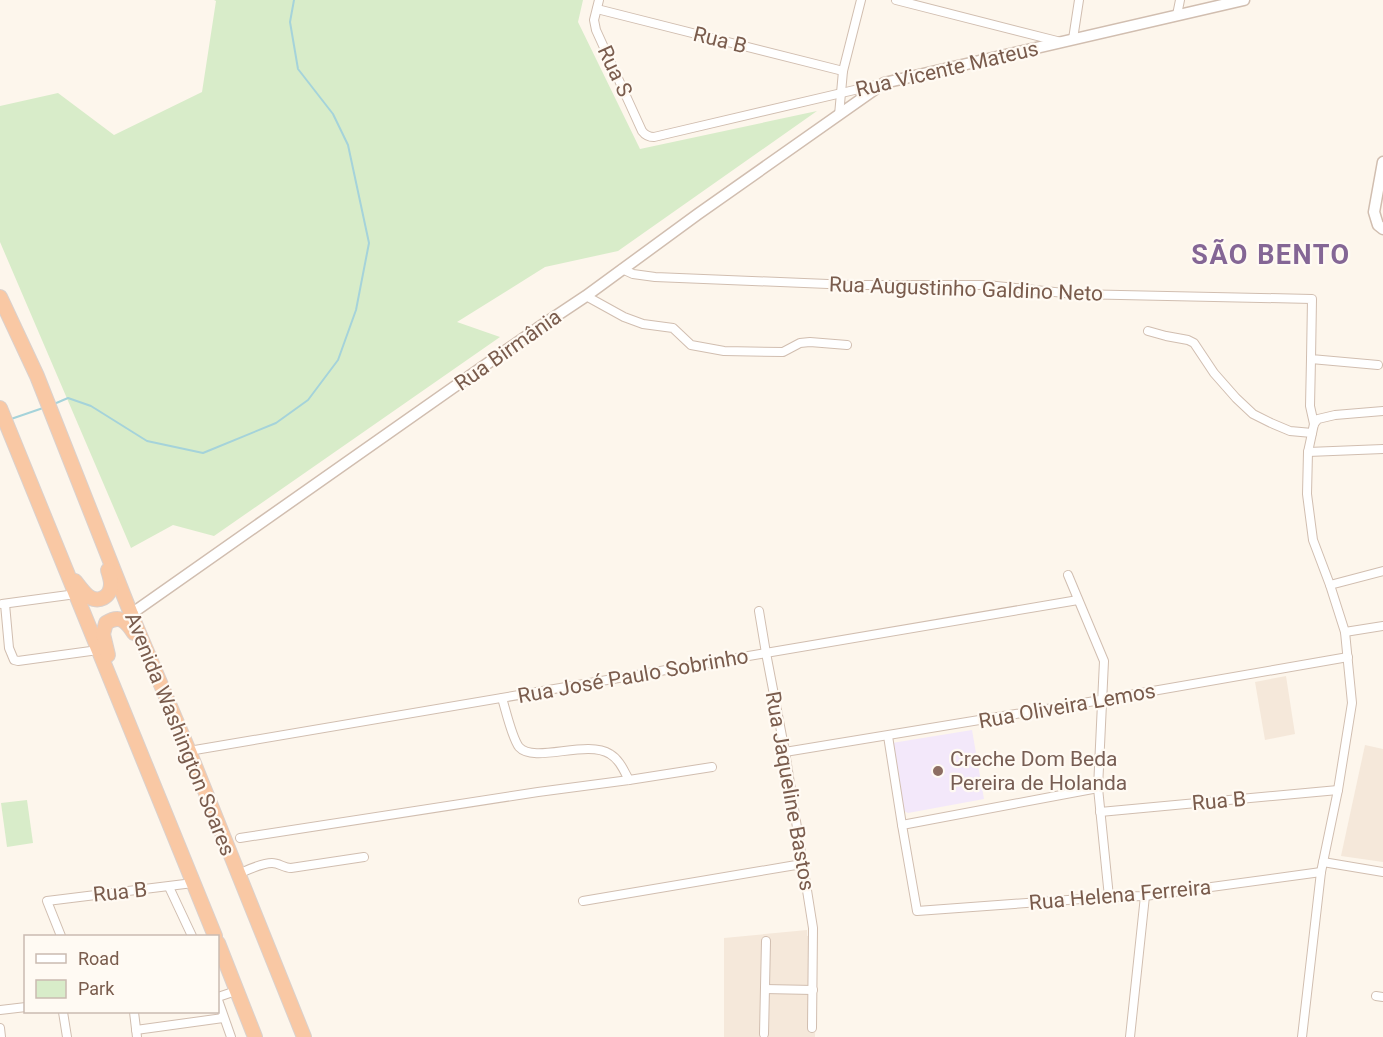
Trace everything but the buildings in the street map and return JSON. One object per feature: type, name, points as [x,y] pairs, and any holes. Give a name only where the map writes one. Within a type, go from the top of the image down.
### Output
[{"type":"highway","name":"Avenida Washington Soares","points":[[0,297],[37,376],[131,614],[189,751],[304,1037]]},
{"type":"highway","name":"Avenida Washington Soares","points":[[0,408],[215,935]]},
{"type":"highway","points":[[65,567],[86,595],[93,599],[103,599],[109,592],[111,584],[106,552]]},
{"type":"highway","points":[[107,670],[109,661],[103,631],[106,623],[111,620],[125,621],[147,652]]},
{"type":"highway","points":[[219,947],[224,968],[255,1037]]},
{"type":"street","points":[[839,115],[843,71],[861,0]]},
{"type":"street","points":[[896,0],[1061,42]]},
{"type":"street","points":[[1073,39],[1079,0]]},
{"type":"street","points":[[1177,15],[1180,0]]},
{"type":"street","name":"Rua Vicente Mateus","points":[[650,137],[1244,0]]},
{"type":"street","name":"Rua B","points":[[598,4],[843,71]]},
{"type":"street","name":"Rua S","points":[[598,4],[594,20],[596,30],[642,131],[650,137]]},
{"type":"street","name":"Rua Birmânia","points":[[131,614],[586,296],[884,83]]},
{"type":"street","points":[[1383,162],[1374,212],[1378,225],[1383,229]]},
{"type":"street","name":"Rua Augustinho Galdino Neto","points":[[622,269],[632,274],[655,277],[852,285],[987,285],[1074,294],[1312,299],[1311,359]]},
{"type":"street","points":[[586,296],[624,317],[643,324],[673,328],[691,345],[724,351],[783,352],[810,342],[847,345]]},
{"type":"street","points":[[1148,331],[1194,343],[1214,373],[1253,414],[1290,431],[1313,429]]},
{"type":"street","points":[[1313,429],[1310,406],[1311,359],[1378,365]]},
{"type":"street","points":[[1302,1037],[1322,867],[1338,790],[1352,703],[1345,633],[1313,540],[1307,494],[1308,452],[1313,429],[1318,419],[1335,415],[1383,411]]},
{"type":"street","points":[[1308,452],[1383,449]]},
{"type":"street","points":[[1330,585],[1383,572]]},
{"type":"street","points":[[1068,575],[1104,661],[1098,788],[1108,897]]},
{"type":"street","points":[[76,594],[2,604],[9,651],[14,660],[18,661],[98,650]]},
{"type":"street","name":"Rua José Paulo Sobrinho","points":[[189,751],[1078,600]]},
{"type":"street","name":"Rua Jaqueline Bastos","points":[[759,611],[785,753],[813,936],[812,1028]]},
{"type":"street","points":[[1345,633],[1383,626]]},
{"type":"street","name":"Rua Oliveira Lemos","points":[[785,753],[1348,657]]},
{"type":"street","points":[[502,698],[515,740],[522,750],[537,753],[593,748],[602,750],[617,759],[629,780]]},
{"type":"street","points":[[888,736],[902,825],[1098,788]]},
{"type":"street","points":[[240,838],[712,767]]},
{"type":"street","name":"Rua B","points":[[1100,812],[1338,790]]},
{"type":"street","name":"Rua Helena Ferreira","points":[[902,825],[917,911],[1145,896],[1322,867],[1383,872]]},
{"type":"street","points":[[238,874],[272,863],[291,868],[364,857]]},
{"type":"street","points":[[583,901],[802,864]]},
{"type":"street","name":"Rua B","points":[[61,935],[47,901],[193,883]]},
{"type":"street","points":[[169,887],[192,935]]},
{"type":"street","points":[[1130,1037],[1145,896]]},
{"type":"street","points":[[765,1034],[766,941]]},
{"type":"street","points":[[765,989],[813,990]]},
{"type":"street","points":[[219,999],[236,991]]},
{"type":"street","points":[[219,1002],[231,1037]]},
{"type":"street","points":[[0,1010],[24,1007]]},
{"type":"street","points":[[63,1013],[67,1037]]},
{"type":"street","points":[[134,1013],[136,1033],[224,1018]]},
{"type":"street","points":[[0,1028],[1,1037]]},
{"type":"shaded area","points":[[1286,676],[1295,734],[1265,740],[1255,682]]},
{"type":"shaded area","name":"Creche Dom Beda Pereira de Holanda","points":[[972,730],[984,799],[908,813],[902,810],[892,743]]},
{"type":"shaded area","points":[[1365,745],[1383,749],[1383,862],[1341,856]]},
{"type":"shaded area","points":[[807,930],[807,936],[817,936],[815,1037],[724,1037],[724,938]]},
{"type":"green space","points":[[214,0],[583,0],[578,22],[640,149],[817,111],[618,251],[545,267],[457,322],[500,337],[214,536],[173,525],[131,548],[0,242],[0,106],[58,93],[114,135],[202,92],[216,1]]},
{"type":"green space","points":[[27,800],[33,843],[7,847],[1,803]]},
{"type":"waterway","points":[[54,404],[68,398],[91,406],[147,441],[203,453],[276,423],[308,400],[338,360],[356,310],[369,243],[348,145],[333,114],[298,69],[290,22],[294,0]]},
{"type":"waterway","points":[[11,419],[43,408]]},
{"type":"place","name":"Creche Dom Beda Pereira de Holanda","points":[[938,771]]},
{"type":"district","name":"SÃO BENTO","points":[[1271,255]]}]
